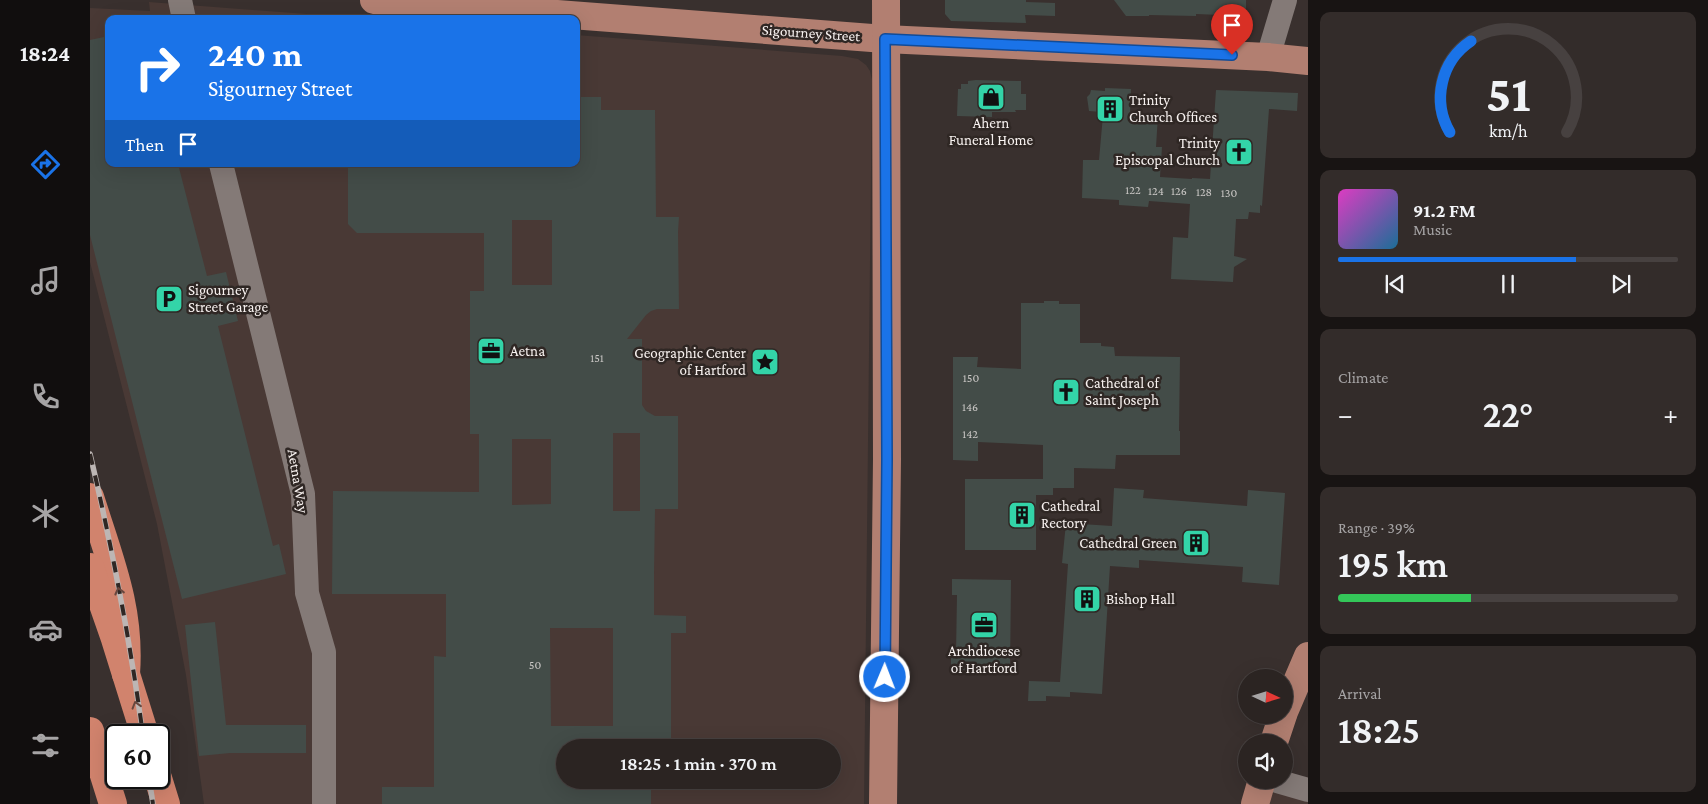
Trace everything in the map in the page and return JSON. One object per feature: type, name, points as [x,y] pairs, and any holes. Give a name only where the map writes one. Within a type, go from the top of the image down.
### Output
[{"type":"highway","points":[[90,496],[123,606],[127,638],[126,674]]},
{"type":"highway","points":[[90,567],[142,724]]},
{"type":"highway","points":[[90,732],[112,804]]},
{"type":"highway","points":[[161,789],[166,804]]},
{"type":"main road","name":"Sigourney Street","points":[[374,0],[571,15]]},
{"type":"main road","points":[[882,804],[887,468],[886,0]]},
{"type":"main road","name":"Sigourney Street","points":[[580,16],[885,39],[1308,60]]},
{"type":"main road","points":[[1293,690],[1308,656]]},
{"type":"main road","points":[[1255,804],[1259,789]]},
{"type":"street","points":[[180,0],[183,15]]},
{"type":"street","points":[[1268,57],[1285,0]]},
{"type":"street","name":"Aetna Way","points":[[222,167],[303,494],[307,593],[324,652],[324,804]]},
{"type":"street","points":[[1293,786],[1308,790]]},
{"type":"shaded area","name":"Aetna","points":[[149,2],[320,15],[105,15],[105,167],[580,167],[580,35],[842,56],[858,59],[870,71],[872,80],[864,804],[204,804],[186,675],[157,524],[90,262],[90,8],[150,11]]},
{"type":"shaded area","points":[[1276,792],[1308,799],[1308,804],[1267,804],[1270,795]]},
{"type":"building","points":[[945,0],[1026,0],[1026,2],[1055,3],[1055,16],[1025,15],[1026,23],[951,21],[945,14]]},
{"type":"building","points":[[1114,0],[1246,0],[1246,16],[1196,14],[1196,16],[1126,16]]},
{"type":"building","name":"Sigourney Street Garage","points":[[105,37],[105,167],[179,167],[207,276],[226,272],[238,321],[218,326],[273,546],[279,544],[286,574],[182,599],[90,235],[90,40]]},
{"type":"building","name":"Ahern Funeral Home","points":[[968,81],[1021,81],[1021,94],[1026,94],[1026,110],[992,112],[992,117],[957,116],[958,89],[961,89],[961,84],[968,84]]},
{"type":"building","name":"Trinity Episcopal Church","points":[[1105,88],[1131,89],[1130,113],[1158,115],[1156,147],[1162,147],[1160,177],[1192,179],[1210,179],[1216,90],[1298,93],[1297,111],[1269,109],[1262,206],[1260,205],[1260,213],[1249,212],[1248,219],[1236,219],[1234,256],[1247,259],[1234,267],[1233,282],[1171,279],[1173,237],[1188,238],[1190,204],[1149,201],[1148,207],[1119,205],[1119,200],[1082,198],[1083,160],[1099,160],[1103,115],[1102,112],[1089,111],[1087,97],[1091,90],[1105,91]]},
{"type":"building","points":[[580,97],[601,97],[601,110],[655,110],[656,217],[679,217],[679,309],[657,309],[651,311],[627,339],[642,339],[642,405],[646,411],[655,416],[678,416],[678,509],[655,509],[654,615],[686,616],[686,633],[671,633],[671,739],[556,739],[556,789],[651,789],[651,804],[382,804],[382,787],[434,787],[434,656],[446,657],[446,594],[332,594],[333,491],[479,492],[479,434],[470,434],[470,291],[484,291],[484,233],[357,233],[348,224],[348,167],[580,167]],"holes":[[[512,220],[552,220],[552,285],[512,285]],[[613,433],[640,433],[640,511],[613,511]],[[512,439],[551,439],[551,504],[512,505]],[[550,628],[613,628],[613,726],[551,726]]]},
{"type":"building","name":"Cathedral of Saint Joseph","points":[[1044,301],[1059,301],[1059,304],[1080,304],[1080,343],[1101,343],[1101,346],[1114,347],[1115,356],[1180,357],[1180,455],[1116,455],[1115,469],[1074,468],[1074,488],[1053,488],[1053,495],[1036,495],[1036,550],[965,550],[965,479],[1043,479],[1043,445],[978,442],[978,461],[953,460],[953,357],[978,357],[977,367],[1021,369],[1021,303],[1044,303]]},
{"type":"building","name":"Cathedral Green","points":[[1114,488],[1144,490],[1143,498],[1247,506],[1248,490],[1285,493],[1279,585],[1242,582],[1243,567],[1139,560],[1139,568],[1110,566],[1102,694],[1070,692],[1070,697],[1046,696],[1046,701],[1028,701],[1029,681],[1060,682],[1068,564],[1062,563],[1066,523],[1112,526]]},
{"type":"building","name":"Archdiocese of Hartford","points":[[952,579],[1011,580],[1010,671],[951,670],[951,654],[956,654],[957,595],[952,595]]},
{"type":"building","points":[[215,622],[226,725],[306,725],[306,753],[230,753],[199,756],[185,625]]},
{"type":"railway","points":[[90,454],[120,594],[141,724]]},
{"type":"railway","points":[[151,789],[153,804]]},
{"type":"place","name":"Ahern Funeral Home","points":[[991,97]]},
{"type":"place","name":"Trinity Church Offices","points":[[1110,109]]},
{"type":"place","name":"Trinity Episcopal Church","points":[[1239,152]]},
{"type":"place","name":"Sigourney Street Garage","points":[[169,299]]},
{"type":"place","name":"Aetna","points":[[491,351]]},
{"type":"place","name":"Geographic Center of Hartford","points":[[765,362]]},
{"type":"place","name":"Cathedral of Saint Joseph","points":[[1066,392]]},
{"type":"place","name":"Cathedral Rectory","points":[[1022,515]]},
{"type":"place","name":"Cathedral Green","points":[[1196,543]]},
{"type":"place","name":"Bishop Hall","points":[[1087,599]]},
{"type":"place","name":"Archdiocese of Hartford","points":[[984,625]]},
{"type":"route","points":[[885,677],[887,459],[885,39],[1232,55]]}]
